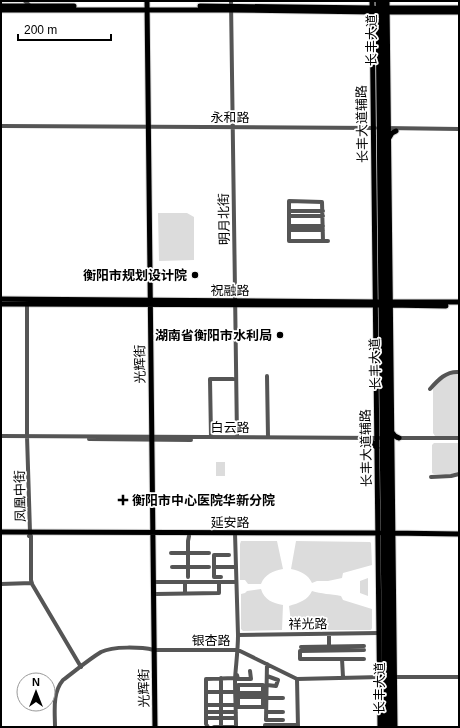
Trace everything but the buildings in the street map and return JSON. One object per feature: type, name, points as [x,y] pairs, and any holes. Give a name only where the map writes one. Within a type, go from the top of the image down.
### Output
[{"type":"main road","name":"长丰大道辅路","points":[[372,1],[380,10]]},
{"type":"main road","name":"长丰大道","points":[[378,1],[380,10],[382,128],[379,220],[387,410],[388,516],[383,553],[389,586],[384,620],[384,642],[390,727]]},
{"type":"main road","name":"长丰大道","points":[[380,10],[382,1]]},
{"type":"main road","name":"长丰大道辅路","points":[[387,1],[380,10],[382,128],[388,139],[386,185],[390,295],[382,304],[377,428],[387,439],[392,451],[393,526],[378,544],[379,633],[395,710],[394,727]]},
{"type":"main road","points":[[1,6],[302,4],[380,10],[459,8]]},
{"type":"main road","points":[[1,10],[148,5]]},
{"type":"main road","name":"光辉街","points":[[148,5],[156,727]]},
{"type":"main road","points":[[230,5],[459,12]]},
{"type":"main road","points":[[382,128],[395,130]]},
{"type":"main road","name":"长丰大道","points":[[382,128],[386,185],[379,220],[385,291],[381,315],[387,439],[382,456],[385,535],[389,586],[387,677],[382,726]]},
{"type":"main road","points":[[388,139],[395,130]]},
{"type":"main road","name":"长丰大道辅路","points":[[379,220],[375,292],[390,314],[392,431],[387,439],[377,448],[378,521],[385,535],[393,545],[393,578],[389,586],[387,677],[382,726]]},
{"type":"main road","points":[[385,291],[398,304],[390,314]]},
{"type":"main road","points":[[367,303],[373,297],[375,292]]},
{"type":"main road","name":"祝融路","points":[[1,299],[27,303]]},
{"type":"main road","name":"祝融路","points":[[1,304],[151,302],[398,304],[459,302]]},
{"type":"main road","points":[[367,303],[382,304]]},
{"type":"main road","name":"祝融路","points":[[398,304],[459,306]]},
{"type":"main road","points":[[387,410],[391,399]]},
{"type":"main road","points":[[387,421],[392,431]]},
{"type":"main road","points":[[377,428],[375,434],[370,439],[382,456]]},
{"type":"main road","points":[[388,516],[400,535],[394,541],[393,545]]},
{"type":"main road","points":[[378,521],[375,531],[370,535],[378,544],[383,553]]},
{"type":"main road","name":"延安路","points":[[1,534],[459,534]]},
{"type":"main road","name":"光辉街","points":[[154,534],[156,594],[155,650]]},
{"type":"main road","name":"延安路","points":[[154,534],[189,536],[235,534]]},
{"type":"main road","name":"延安路","points":[[400,535],[459,537]]},
{"type":"main road","points":[[384,620],[379,633],[384,642]]},
{"type":"main road","points":[[394,727],[390,719],[395,710]]},
{"type":"street","points":[[16,6],[22,1]]},
{"type":"street","points":[[25,1],[30,6]]},
{"type":"street","points":[[330,1],[330,7]]},
{"type":"street","name":"明月北街","points":[[230,5],[235,437]]},
{"type":"street","name":"永和路","points":[[1,127],[232,129],[382,128]]},
{"type":"street","points":[[395,130],[459,130]]},
{"type":"street","points":[[289,201],[321,201],[323,204],[323,228],[326,241],[289,241],[289,213],[289,201]]},
{"type":"street","points":[[289,213],[323,214]]},
{"type":"street","points":[[289,228],[323,228]]},
{"type":"street","name":"凤凰中街","points":[[27,303],[31,584],[81,667]]},
{"type":"street","name":"明月北街","points":[[234,303],[233,379],[235,437]]},
{"type":"street","points":[[430,389],[440,378],[451,372],[459,372]]},
{"type":"street","points":[[267,376],[268,437]]},
{"type":"street","points":[[211,437],[210,379],[233,379]]},
{"type":"street","name":"白云路","points":[[1,437],[459,440]]},
{"type":"street","name":"白云路","points":[[153,438],[268,437],[370,439]]},
{"type":"street","points":[[431,476],[451,476],[459,474]]},
{"type":"street","points":[[235,534],[238,635],[235,678],[238,707],[263,707],[267,685],[267,664]]},
{"type":"street","points":[[188,576],[189,536]]},
{"type":"street","points":[[171,553],[209,553]]},
{"type":"street","points":[[220,580],[214,577],[214,555],[229,555]]},
{"type":"street","points":[[172,567],[209,567]]},
{"type":"street","points":[[214,567],[236,567]]},
{"type":"street","points":[[155,582],[220,580],[236,582]]},
{"type":"street","points":[[156,594],[219,593],[220,580]]},
{"type":"street","points":[[185,582],[185,593]]},
{"type":"street","points":[[1,584],[31,584]]},
{"type":"street","name":"祥光路","points":[[238,635],[379,633]]},
{"type":"street","points":[[329,634],[332,659]]},
{"type":"street","points":[[301,647],[364,648]]},
{"type":"street","name":"银杏路","points":[[55,727],[56,695],[63,680],[102,652],[122,648],[155,650],[238,650],[297,679],[343,677],[459,677]]},
{"type":"street","points":[[331,648],[300,651],[300,659],[364,659]]},
{"type":"street","points":[[342,659],[343,677]]},
{"type":"street","points":[[236,673],[238,679],[251,679],[250,671]]},
{"type":"street","points":[[267,676],[278,680],[276,686],[267,685]]},
{"type":"street","points":[[221,678],[221,727]]},
{"type":"street","points":[[208,727],[206,724],[206,679],[235,678]]},
{"type":"street","points":[[265,727],[265,725],[298,726],[297,679]]},
{"type":"street","points":[[214,727],[236,727],[238,685],[262,685],[266,720],[283,720]]},
{"type":"street","points":[[206,692],[283,698]]},
{"type":"street","points":[[206,705],[236,705]]},
{"type":"street","points":[[206,712],[236,712]]},
{"type":"street","points":[[266,712],[283,712]]},
{"type":"street","points":[[206,718],[236,718]]},
{"type":"shaded area","points":[[158,213],[187,213],[194,217],[194,260],[159,261]]},
{"type":"shaded area","points":[[452,373],[459,374],[459,436],[435,436],[433,433],[433,389],[441,379]]},
{"type":"shaded area","points":[[434,443],[459,443],[459,472],[450,474],[432,473],[432,445]]},
{"type":"shaded area","points":[[216,462],[225,462],[225,476],[216,476]]},
{"type":"shaded area","points":[[241,541],[277,541],[283,569],[270,574],[261,584],[248,584],[245,580],[240,580]]},
{"type":"shaded area","points":[[296,541],[370,542],[372,565],[343,573],[342,578],[312,583],[303,573],[291,569]]},
{"type":"shaded area","points":[[368,578],[368,596],[360,593],[360,581]]},
{"type":"shaded area","points":[[261,589],[264,596],[269,600],[283,605],[282,630],[243,631],[241,629],[241,594],[247,591]]},
{"type":"shaded area","points":[[312,591],[341,596],[343,600],[372,609],[371,630],[292,630],[289,606],[306,599]]},
{"type":"place","name":"衡阳市规划设计院","points":[[195,275]]},
{"type":"place","name":"湖南省衡阳市水利局","points":[[280,335]]},
{"type":"place","name":"衡阳市中心医院华新分院","points":[[123,500]]}]
